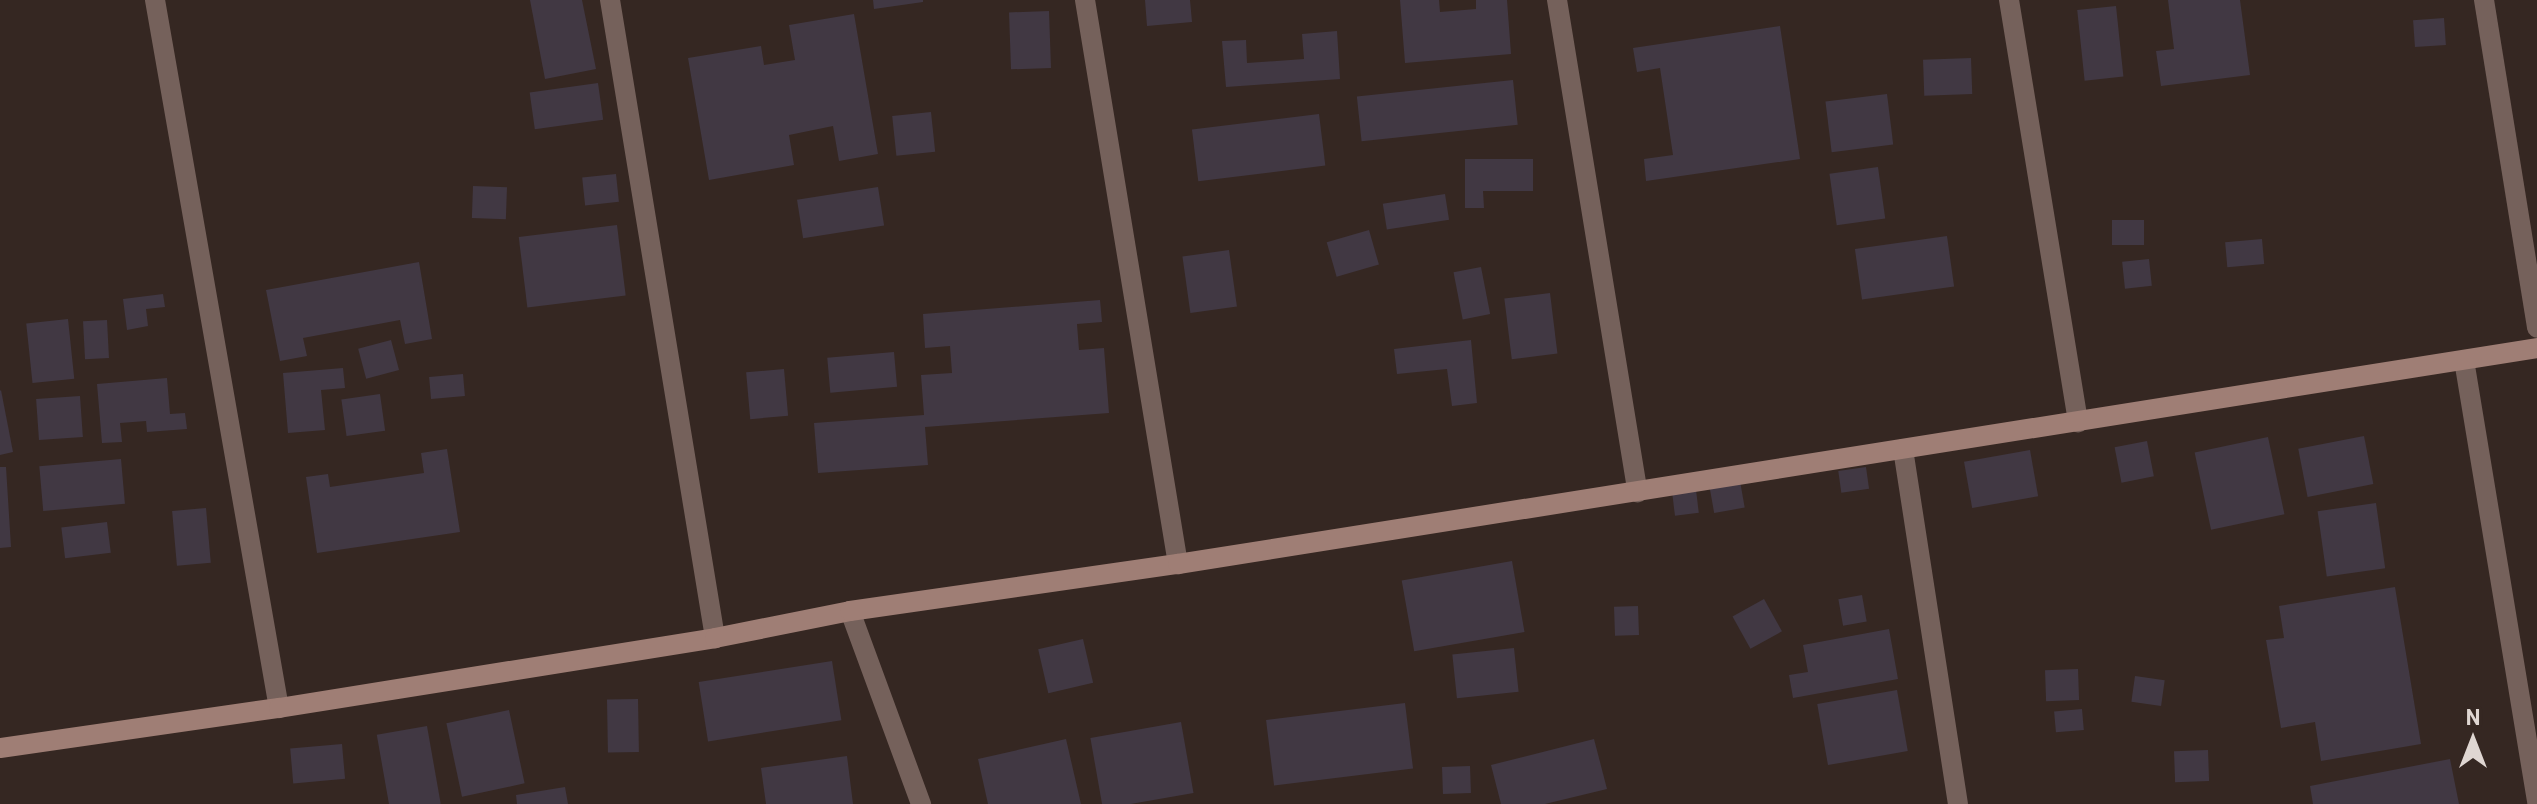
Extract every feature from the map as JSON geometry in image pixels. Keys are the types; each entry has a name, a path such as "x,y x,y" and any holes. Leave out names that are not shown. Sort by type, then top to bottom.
{"main road":[{"path":"0,748 279,708 715,638 850,611 1178,564 2537,348"}],"street":[{"path":"155,0 279,708"},
{"path":"610,0 715,638"},
{"path":"1085,0 1178,564"},
{"path":"1557,0 1638,492"},
{"path":"2009,0 2078,422"},
{"path":"2484,0 2537,328"},
{"path":"2464,360 2537,803"},
{"path":"1903,449 1958,804"},
{"path":"850,611 921,804"}],"building":[{"path":"530,0 582,0 596,69 545,79"},
{"path":"873,0 923,0 923,2 874,9"},
{"path":"1145,0 1190,0 1192,22 1147,26"},
{"path":"1400,0 1439,0 1440,12 1476,9 1476,0 1507,0 1511,54 1405,63"},
{"path":"2168,0 2240,0 2250,75 2161,86 2156,51 2174,49"},
{"path":"2116,6 2123,77 2085,81 2077,10"},
{"path":"1049,11 1051,68 1011,69 1009,12"},
{"path":"854,14 878,154 839,161 833,126 789,135 794,165 709,180 688,58 761,46 764,65 795,60 789,25"},
{"path":"2444,18 2446,45 2415,47 2413,20"},
{"path":"1780,26 1800,159 1646,181 1644,159 1673,155 1660,68 1637,72 1633,48"},
{"path":"1337,31 1340,79 1226,87 1222,41 1246,40 1247,63 1304,59 1302,34"},
{"path":"1971,58 1972,94 1924,96 1923,60"},
{"path":"1513,80 1518,125 1362,141 1357,96"},
{"path":"598,83 603,120 535,129 530,93"},
{"path":"1887,94 1893,145 1832,152 1825,102"},
{"path":"931,112 935,152 896,156 892,116"},
{"path":"1319,114 1325,166 1198,181 1192,130"},
{"path":"1465,159 1533,159 1533,191 1483,191 1484,208 1465,208"},
{"path":"1878,167 1885,218 1837,225 1829,174"},
{"path":"616,174 619,202 585,205 582,178"},
{"path":"473,186 507,187 506,219 472,218"},
{"path":"878,187 884,226 803,238 797,200"},
{"path":"1445,194 1449,220 1387,230 1383,204"},
{"path":"2112,220 2144,220 2144,245 2112,245"},
{"path":"617,225 626,295 527,308 519,237"},
{"path":"1369,230 1379,265 1337,277 1327,242"},
{"path":"1947,236 1954,287 1862,299 1855,249"},
{"path":"2262,239 2264,264 2227,267 2225,242"},
{"path":"1229,250 1237,306 1190,313 1182,257"},
{"path":"2149,259 2152,286 2125,289 2122,262"},
{"path":"419,262 432,339 405,344 400,320 303,338 307,356 280,361 266,290"},
{"path":"1481,267 1490,314 1463,319 1454,272"},
{"path":"1550,293 1557,354 1512,359 1504,299"},
{"path":"163,294 165,307 146,309 148,326 127,330 123,299"},
{"path":"1100,300 1102,322 1077,324 1079,350 1104,348 1109,413 925,427 928,465 818,473 814,423 924,415 921,375 952,373 950,346 925,348 923,314"},
{"path":"68,319 74,379 33,383 26,323"},
{"path":"107,320 109,358 85,359 83,321"},
{"path":"391,340 399,370 366,379 358,349"},
{"path":"1471,340 1477,403 1452,406 1447,369 1397,374 1394,349"},
{"path":"894,352 897,387 830,393 827,358"},
{"path":"343,368 345,388 321,390 325,430 288,433 283,373"},
{"path":"784,369 788,416 750,419 746,372"},
{"path":"463,374 465,396 431,399 429,377"},
{"path":"167,378 170,414 185,413 187,429 147,432 146,421 120,423 122,442 102,443 97,384"},
{"path":"0,391 13,452 0,455"},
{"path":"380,394 385,431 347,436 341,399"},
{"path":"80,396 83,437 39,440 36,399"},
{"path":"2364,436 2373,484 2308,497 2298,449"},
{"path":"2268,437 2284,514 2211,530 2195,453"},
{"path":"2147,441 2154,476 2121,483 2115,447"},
{"path":"447,449 460,532 317,553 306,477 328,474 330,487 424,473 421,453"},
{"path":"2030,450 2038,496 1972,508 1964,462"},
{"path":"121,459 125,504 43,511 39,466"},
{"path":"0,467 6,467 11,547 0,548"},
{"path":"1866,467 1869,489 1841,493 1838,471"},
{"path":"1740,481 1745,508 1714,513 1709,486"},
{"path":"1696,490 1699,513 1675,516 1672,493"},
{"path":"2376,503 2385,568 2327,577 2318,511"},
{"path":"206,508 211,563 177,566 172,511"},
{"path":"107,522 111,553 65,558 61,528"},
{"path":"1512,561 1525,632 1414,651 1402,580"},
{"path":"2395,587 2421,744 2321,761 2315,722 2281,728 2266,640 2284,638 2279,606"},
{"path":"1862,595 1867,622 1843,626 1838,599"},
{"path":"1764,599 1782,631 1750,649 1733,616"},
{"path":"1638,606 1639,635 1615,636 1614,607"},
{"path":"1889,629 1898,679 1793,698 1789,675 1808,672 1803,645"},
{"path":"1083,639 1093,683 1048,693 1038,649"},
{"path":"1514,648 1519,692 1457,698 1452,654"},
{"path":"832,661 841,720 708,741 699,682"},
{"path":"2078,669 2079,700 2046,701 2045,670"},
{"path":"2135,676 2165,680 2161,706 2131,702"},
{"path":"1897,690 1908,751 1828,765 1817,704"},
{"path":"638,699 639,752 608,753 607,700"},
{"path":"1405,703 1413,769 1274,786 1266,720"},
{"path":"2082,709 2084,730 2056,732 2054,711"},
{"path":"509,710 525,783 462,797 446,723"},
{"path":"1181,722 1194,793 1131,804 1102,804 1090,738"},
{"path":"427,726 441,804 389,804 377,735"},
{"path":"1066,739 1081,804 988,804 978,759"},
{"path":"1594,739 1607,789 1545,804 1501,804 1491,765"},
{"path":"342,744 345,779 293,783 290,749"},
{"path":"2208,750 2209,781 2175,782 2174,751"},
{"path":"847,756 853,804 766,804 761,768"},
{"path":"2450,759 2459,804 2313,804 2310,786"},
{"path":"1470,766 1471,793 1443,794 1442,767"},
{"path":"565,787 568,804 517,804 516,795"}]}
